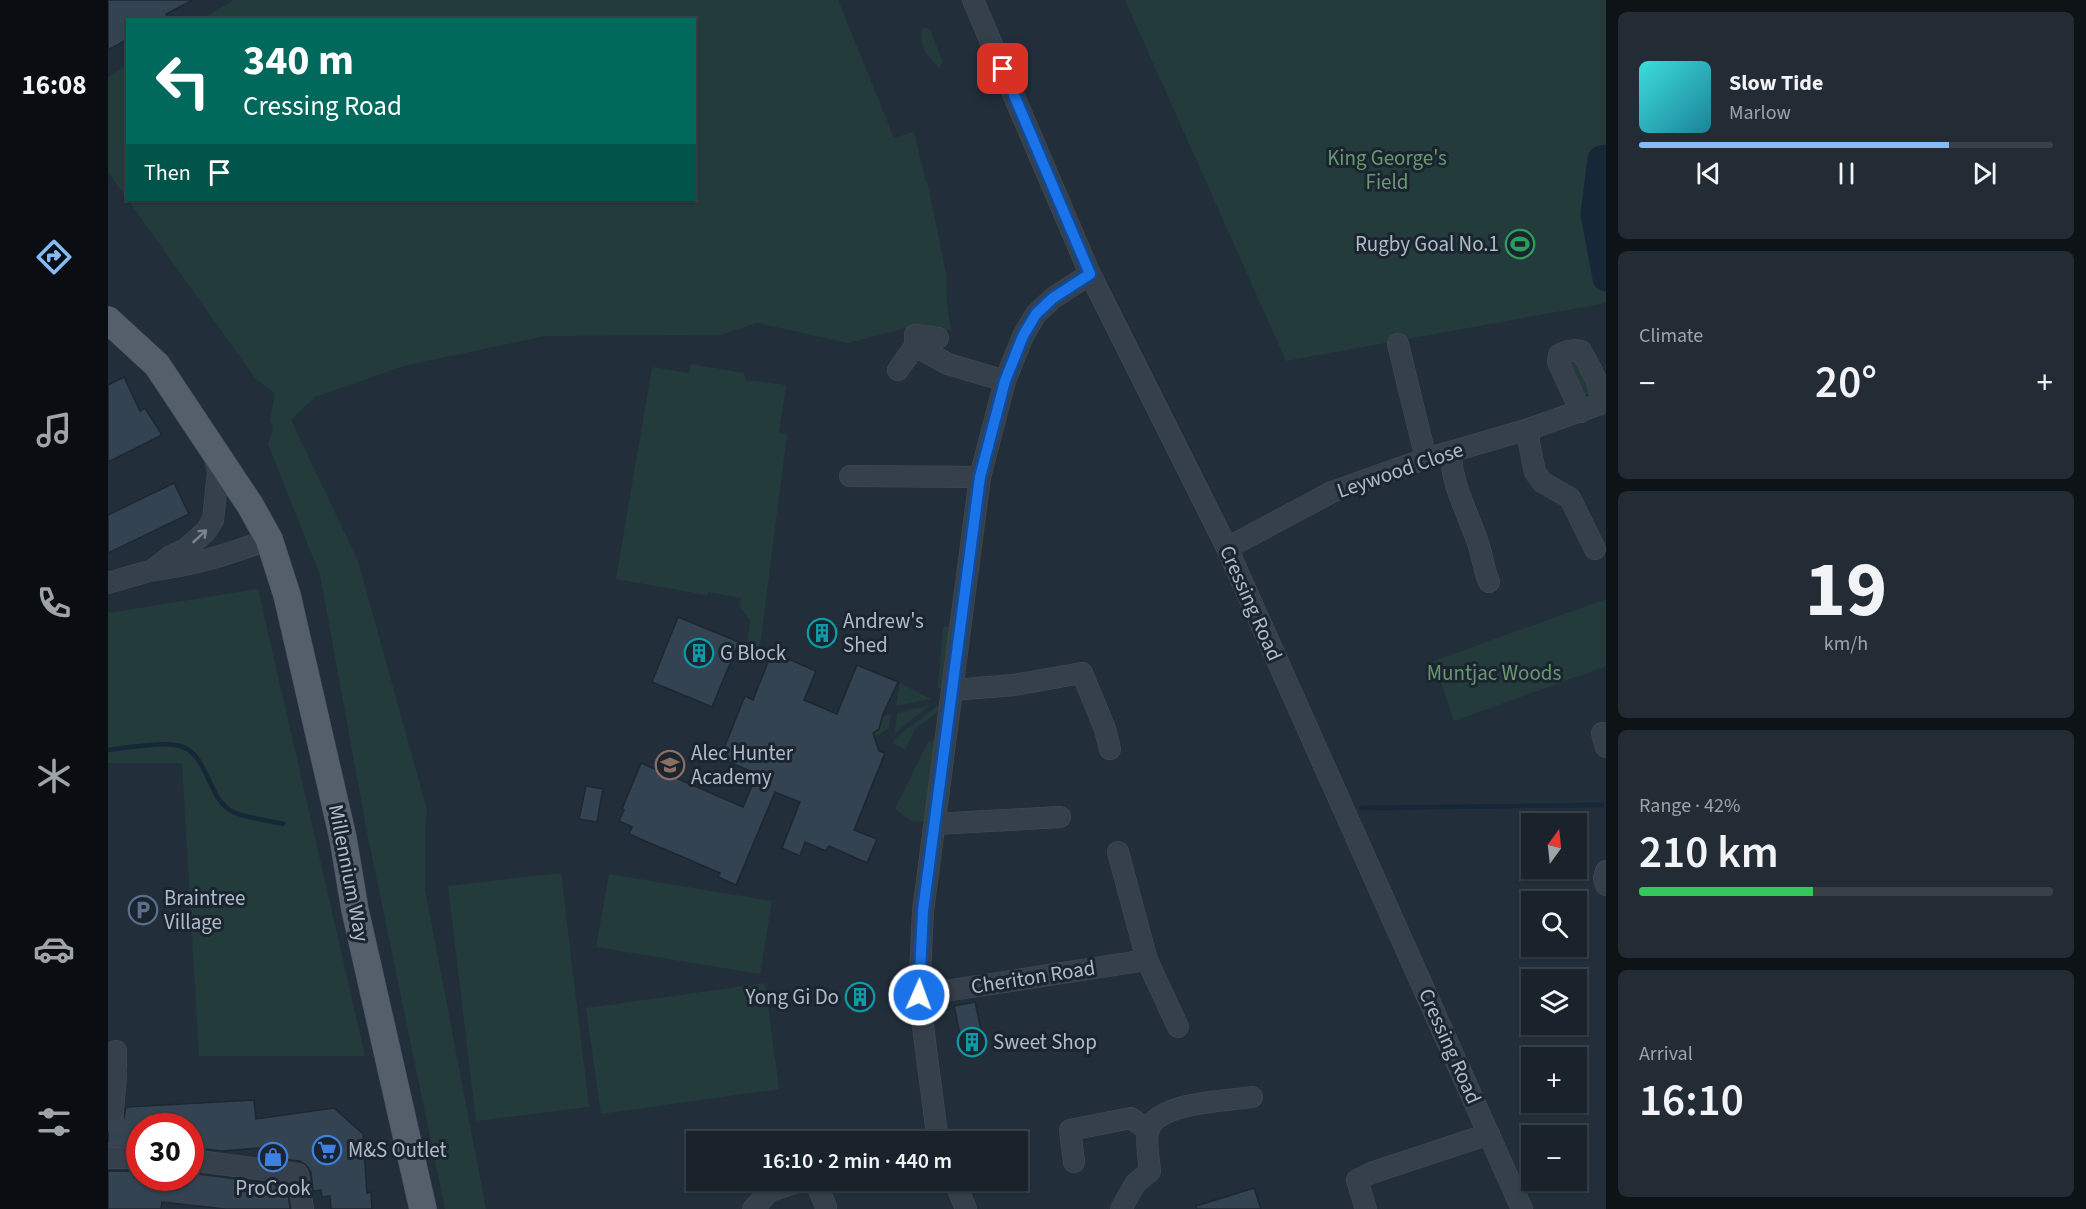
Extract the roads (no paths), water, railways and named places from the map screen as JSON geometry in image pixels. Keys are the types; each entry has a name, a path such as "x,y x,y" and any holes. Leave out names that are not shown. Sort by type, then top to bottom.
{"main road":[{"name":"Millennium Way","path":"108,320 157,365 250,505 269,539 287,595 343,838 355,910 423,1209"}],"street":[{"name":"Cressing Road","path":"973,0 1090,274 1227,548 1522,1209"},
{"path":"937,1131 919,995 923,911 980,477 1005,381 1023,336 1036,314 1053,298 1090,274"},
{"path":"898,370 907,347 915,335 938,338"},
{"path":"1398,344 1426,459"},
{"path":"907,347 948,364 1005,381"},
{"name":"Leywood Close","path":"1227,548 1332,492 1426,459 1581,412"},
{"path":"1529,429 1529,444 1535,472 1542,482 1570,498 1594,549"},
{"path":"153,570 171,555 186,549 206,531 213,520 218,472 213,450"},
{"path":"1451,452 1451,468 1480,548 1483,569 1489,582"},
{"path":"850,476 980,477"},
{"path":"108,583 153,570 183,567 230,555 269,539"},
{"path":"953,690 1014,685 1082,673 1105,729 1110,749"},
{"path":"936,824 1060,816"},
{"path":"1118,852 1147,960 1178,1027"},
{"path":"1606,871 1604,878 1606,885"},
{"name":"Cheriton Road","path":"919,995 1147,960"},
{"path":"113,1111 116,1063"},
{"path":"1121,1209 1135,1184 1150,1171 1148,1130 1158,1116 1185,1106 1252,1097"},
{"path":"1074,1162 1070,1130 1131,1118 1148,1130"},
{"path":"1366,1209 1357,1180 1371,1173 1489,1134"},
{"path":"204,1162 298,1174 303,1209"},
{"path":"753,1209 770,1191"},
{"path":"819,1191 826,1208"},
{"path":"959,1191 966,1209"}],"waterway":[{"path":"1606,158 1601,159 1594,214 1606,278"},
{"path":"108,750 160,744 180,746 194,755 225,806 238,814 283,824"},
{"path":"1361,808 1602,805"}],"tunnel":[{"path":"113,1111 115,1147"}],"place":[{"name":"Rugby Goal No.1","path":"1520,244"},
{"name":"Andrew's Shed","path":"822,633"},
{"name":"G Block","path":"699,653"},
{"name":"Alec Hunter Academy","path":"670,765"},
{"name":"Braintree Village","path":"143,910"},
{"name":"Yong Gi Do","path":"860,997"},
{"name":"Sweet Shop","path":"972,1042"},
{"name":"M&S Outlet","path":"327,1150"},
{"name":"ProCook","path":"273,1157"}],"park label":[{"name":"King George's Field","path":"1387,170"},
{"name":"Muntjac Woods","path":"1494,673"}]}
